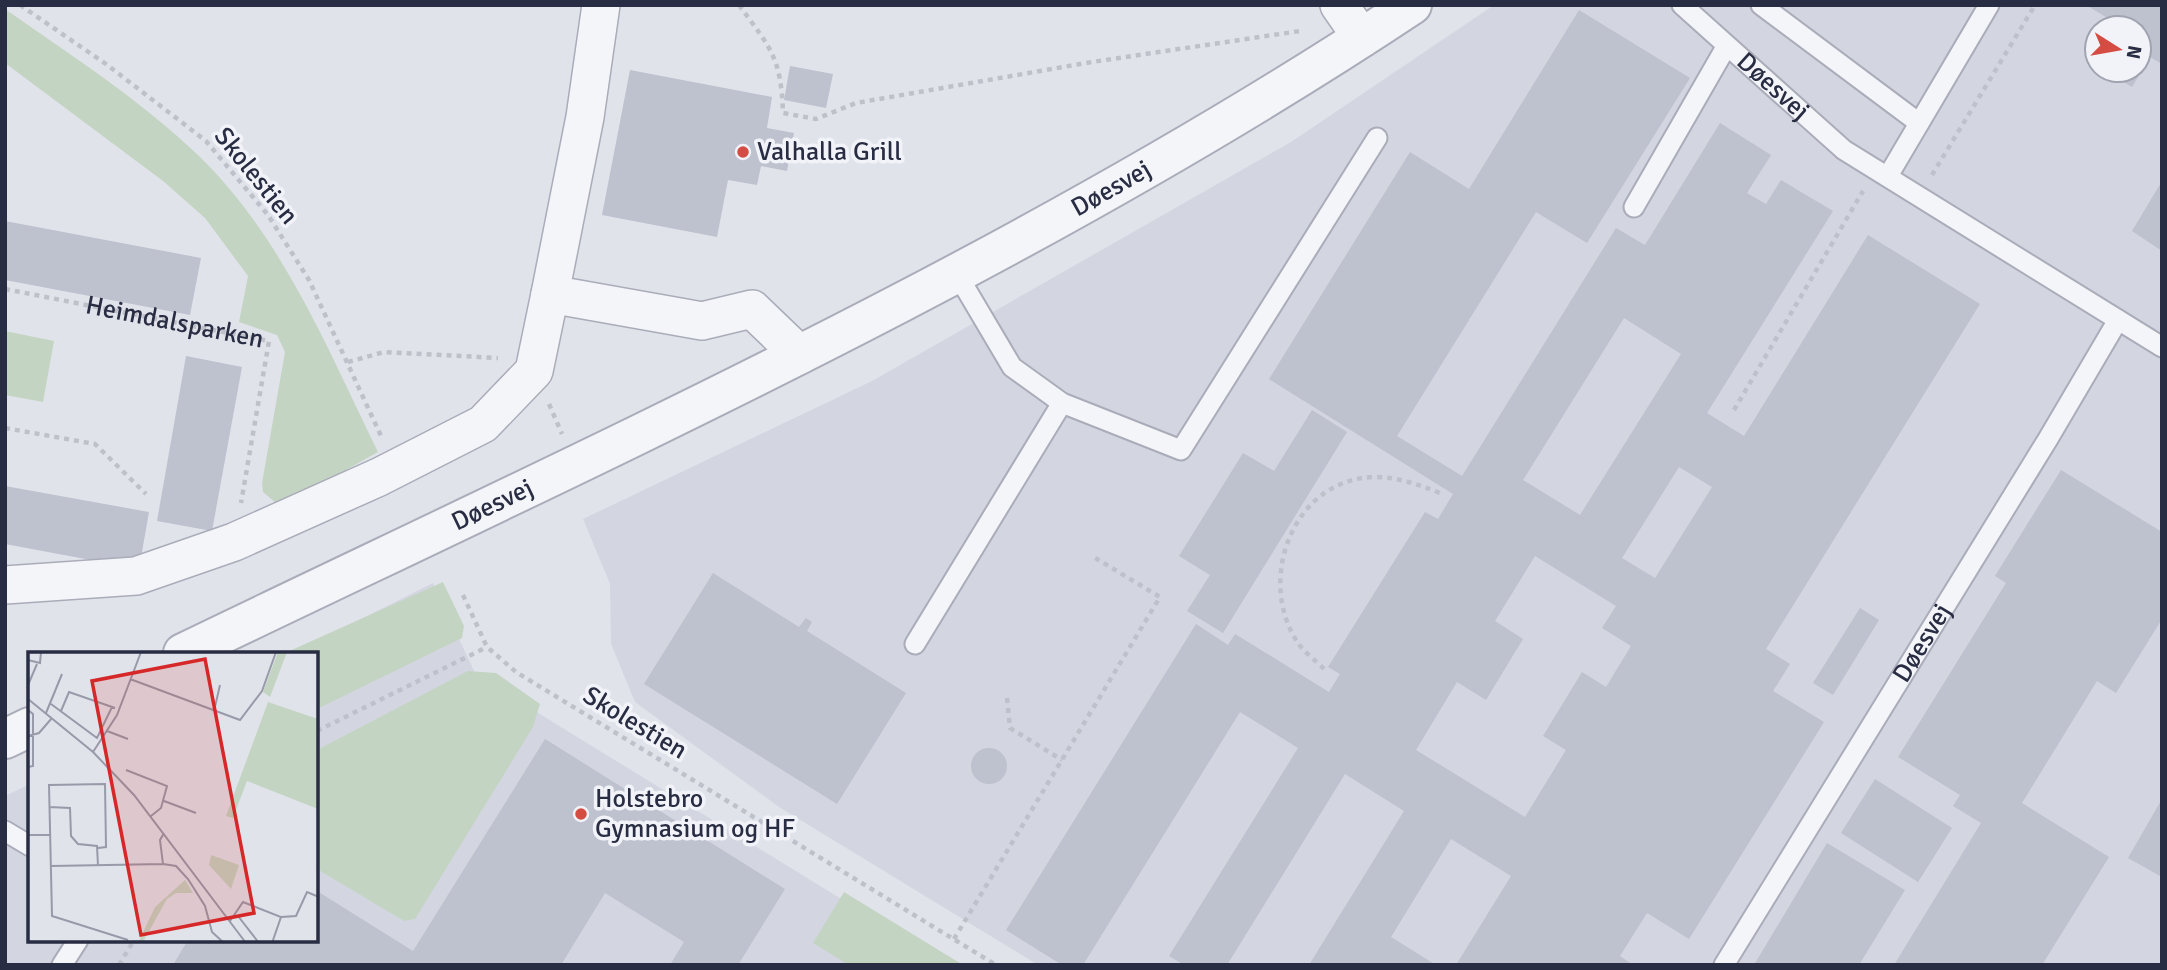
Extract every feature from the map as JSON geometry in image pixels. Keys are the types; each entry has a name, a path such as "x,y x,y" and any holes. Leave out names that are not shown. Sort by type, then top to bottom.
{"street":[{"path":"5,585 136,576 234,542 379,477 483,424 534,371 585,117 601,5"},
{"path":"1339,5 1362,38"},
{"name":"Døesvej","path":"185,652 800,355 957,274 1159,163 1412,5"},
{"path":"550,294 702,321 752,309 800,355"},
{"path":"5,739 28,728"}],"lane":[{"name":"Døesvej","path":"1682,5 1844,150 2162,347"},
{"path":"1761,5 1919,123"},
{"path":"1882,172 1919,123 1989,5"},
{"path":"1634,207 1726,47"},
{"path":"957,274 1012,366 1062,403 1181,450 1377,138"},
{"name":"Døesvej","path":"1725,964 2118,320"},
{"path":"915,644 1062,403"},
{"path":"5,831 28,845"},
{"path":"62,965 77,942"}],"path":[{"name":"Skolestien","path":"20,5 106,64 206,141 268,215 309,280 382,437"},
{"path":"739,5 773,51 782,82 783,113 816,119 856,103 1092,62 1298,33 1308,26"},
{"path":"1919,195 2035,5"},
{"path":"1734,410 1882,172"},
{"name":"Heimdalsparken","path":"5,289 269,341 234,542"},
{"path":"348,362 384,352 512,358 534,371 575,464"},
{"path":"5,428 95,444 146,494"},
{"path":"1324,669 1298,644 1282,611 1278,575 1286,540 1307,510 1335,488 1370,477 1406,480 1440,493"},
{"path":"954,939 1160,597 1093,556"},
{"name":"Skolestien","path":"463,595 487,647 516,673 996,965"},
{"path":"318,731 487,647"},
{"path":"1007,698 1010,728 1062,760"},
{"path":"119,965 133,942"}],"shaded area":[{"path":"1494,5 2162,5 2162,965 1038,965 779,807 635,702 611,644 610,584 583,519 872,381 1291,142"},
{"path":"433,583 476,675 949,965 5,965 5,796 28,785 28,942 318,942 318,652 295,652"}],"green space":[{"path":"5,9 154,116 200,157 229,189 280,259 322,335 378,452 285,504 276,503 263,492 262,483 285,352 277,335 239,322 248,276 205,218 163,181 5,63"},
{"path":"5,331 54,341 43,402 5,395"},
{"path":"443,582 464,626 462,638 318,709 318,652 287,652"},
{"path":"468,671 496,673 540,704 533,727 415,919 404,921 318,870 318,749"},
{"path":"844,892 963,965 849,965 813,943"}],"building":[{"path":"2086,5 2162,5 2162,64 2153,59 2153,14 2101,14"},
{"path":"1579,10 1690,78 1587,243 1536,212 1397,436 1462,476 1616,228 1645,245 1720,123 1771,155 1747,193 1766,204 1781,180 1833,211 1707,413 1744,436 1868,235 1980,304 1766,649 1790,664 1773,691 1824,722 1689,939 1647,913 1620,956 1633,965 1456,965 1511,876 1451,839 1391,937 1436,965 1309,965 1404,811 1345,774 1227,965 1184,965 1169,956 1298,748 1240,712 1083,965 1062,965 1006,930 1196,624 1228,645 1235,634 1329,692 1340,674 1328,667 1425,512 1438,519 1453,494 1269,379 1410,152 1469,189","holes":["1624,318 1681,354 1580,515 1523,480","1679,467 1712,487 1655,578 1622,558","1535,556 1616,606 1602,628 1631,646 1606,687 1582,672 1543,736 1566,750 1525,817 1416,750 1457,682 1486,700 1523,639 1495,621"]},
{"path":"790,66 833,74 826,108 784,100"},
{"path":"630,70 772,97 767,128 794,133 787,171 761,166 757,185 728,180 717,237 602,215"},
{"path":"2162,181 2162,251 2132,231"},
{"path":"5,221 201,258 190,315 5,280"},
{"path":"186,356 242,367 212,531 157,521"},
{"path":"1312,410 1347,432 1223,633 1187,611 1210,575 1179,556 1243,453 1274,471"},
{"path":"2061,470 2162,532 2162,619 2116,693 2097,681 2022,803 2109,857 2042,965 1894,965 1981,823 1953,806 1960,795 1898,757 2006,583 1995,576"},
{"path":"5,486 149,512 139,569 5,544"},
{"path":"713,573 799,627 806,618 812,622 807,631 906,693 837,804 644,684"},
{"path":"1860,608 1879,620 1833,695 1813,683"},
{"name":"Holstebro Gymnasium og HF","path":"545,739 785,889 738,965 670,965 684,942 605,893 561,965 173,965 187,942 318,942 318,892 413,951"},
{"path":"989,748 1001,754 1007,766 1001,778 989,784 977,778 971,766 977,754"},
{"path":"1875,779 1952,828 1918,882 1841,833"},
{"path":"2162,799 2162,877 2128,858"},
{"path":"1827,843 1905,890 1859,965 1754,965"}],"place":[{"name":"Valhalla Grill","path":"743,152"},
{"name":"Holstebro Gymnasium og HF","path":"581,814"}]}
